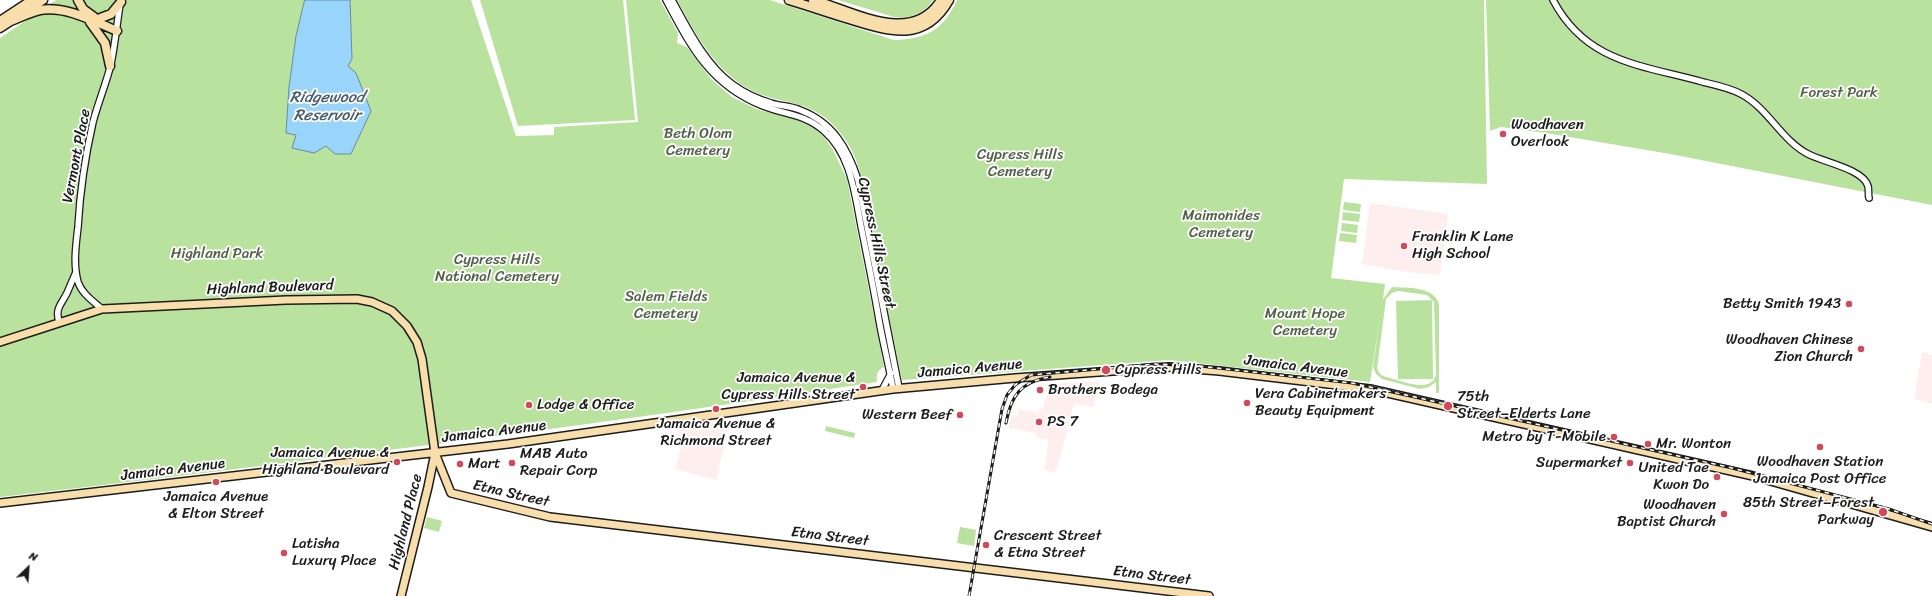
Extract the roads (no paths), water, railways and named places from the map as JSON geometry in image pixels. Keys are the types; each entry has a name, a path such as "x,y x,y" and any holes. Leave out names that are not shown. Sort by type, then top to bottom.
{"highway":[{"path":"0,21 32,0"},
{"path":"0,28 43,0"},
{"path":"78,0 85,12 117,29"},
{"path":"790,0 878,28 898,32 913,30 927,24 939,15 949,0"},
{"path":"813,0 825,3"},
{"path":"817,0 886,23 901,24 911,23 925,17 941,0"},
{"path":"98,19 112,14 121,1"},
{"path":"11,21 35,12 50,10 69,12 117,29"},
{"path":"88,20 103,39 110,66"}],"main road":[{"name":"Highland Boulevard","path":"0,342 102,309 286,300 357,299 372,302 392,311 407,326 417,342 422,359 435,453"},
{"name":"Jamaica Avenue","path":"0,503 570,436 896,388 1023,377 1169,367 1219,371 1370,389 1753,476 1932,528"},
{"name":"Etna Street","path":"435,453 451,493 550,517 1208,596"},
{"name":"Highland Place","path":"401,596 428,488 435,453"}],"street":[{"name":"Cypress Hills Street","path":"666,0 685,35 705,64 727,88 752,102 773,110 799,115 825,131 836,145 853,182 890,373 896,388"},
{"name":"Cypress Hills Street","path":"672,0 697,44 719,73 733,85 750,95 770,103 801,110 812,115 829,126 839,138 851,158 858,180 896,388"},
{"path":"1554,0 1573,29 1592,46 1621,60 1720,87 1746,97 1803,150 1854,172 1862,178 1868,186 1869,198"},
{"name":"Vermont Place","path":"102,309 81,288 76,272 80,195 94,121 110,66 121,1"},
{"path":"59,322 57,315 58,305 67,294 76,272"},
{"path":"882,390 890,373"}],"water":[{"name":"Ridgewood Reservoir","path":"305,0 350,0 352,59 348,66 356,73 371,111 351,154 335,154 326,146 314,153 292,148 296,135 286,133 289,87 296,36"}],"railway":[{"path":"969,596 1002,409 1007,395 1015,385 1031,375 1155,364 1200,366 1352,383 1732,468 1889,509 1932,524"},
{"path":"1006,423 1014,397 1019,391 1032,382 1050,377"}],"place":[{"name":"Woodhaven Overlook","path":"1503,134"},
{"name":"Franklin K Lane High School","path":"1404,246"},
{"name":"Betty Smith 1943","path":"1849,304"},
{"name":"Woodhaven Chinese Zion Church","path":"1861,349"},
{"name":"Cypress Hills","path":"1106,370"},
{"name":"Jamaica Avenue & Cypress Hills Street","path":"863,387"},
{"name":"Brothers Bodega","path":"1040,390"},
{"name":"Vera Cabinetmakers Beauty Equipment","path":"1247,403"},
{"name":"Lodge & Office","path":"529,405"},
{"name":"75th Street–Elderts Lane","path":"1448,406"},
{"name":"Jamaica Avenue & Richmond Street","path":"716,409"},
{"name":"Western Beef","path":"960,415"},
{"name":"PS 7","path":"1039,422"},
{"name":"Metro by T-Mobile","path":"1614,437"},
{"name":"Mr. Wonton","path":"1648,444"},
{"name":"Woodhaven Station Jamaica Post Office","path":"1820,447"},
{"name":"Jamaica Avenue & Highland Boulevard","path":"397,462"},
{"name":"MAB Auto Repair Corp","path":"512,463"},
{"name":"Supermarket","path":"1630,463"},
{"name":"Mart","path":"460,464"},
{"name":"United Tae Kwon Do","path":"1717,477"},
{"name":"Jamaica Avenue & Elton Street","path":"216,482"},
{"name":"85th Street–Forest Parkway","path":"1883,512"},
{"name":"Woodhaven Baptist Church","path":"1724,514"},
{"name":"Crescent Street & Etna Street","path":"986,545"},
{"name":"Latisha Luxury Place","path":"284,553"}],"park label":[{"name":"Forest Park","path":"1839,93"},
{"name":"Beth Olom Cemetery","path":"698,142"},
{"name":"Cypress Hills Cemetery","path":"1020,164"},
{"name":"Maimonides Cemetery","path":"1221,224"},
{"name":"Highland Park","path":"217,254"},
{"name":"Cypress Hills National Cemetery","path":"497,268"},
{"name":"Salem Fields Cemetery","path":"666,306"},
{"name":"Mount Hope Cemetery","path":"1305,322"}]}
